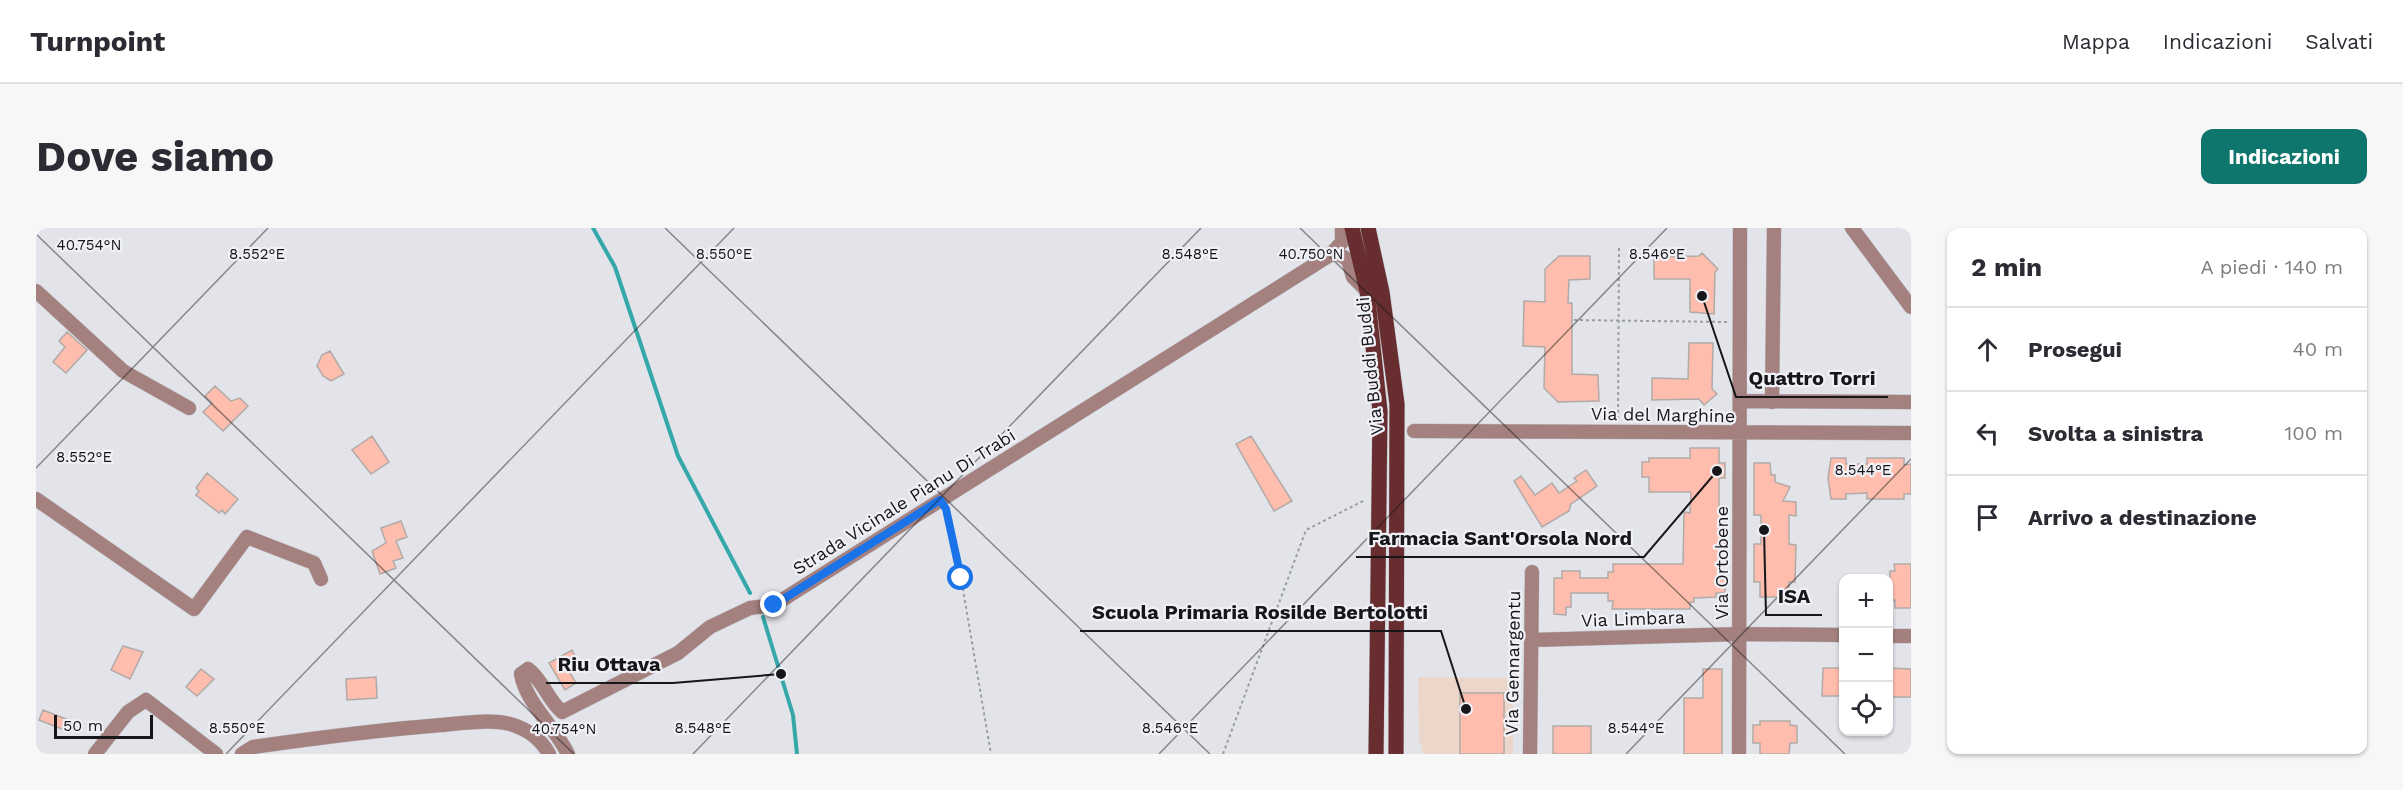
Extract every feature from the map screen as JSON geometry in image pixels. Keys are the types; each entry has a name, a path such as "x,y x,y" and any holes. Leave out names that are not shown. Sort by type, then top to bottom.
{"main road":[{"name":"Via Buddi Buddi","path":"1352,228 1366,291 1380,411 1376,754"},
{"name":"Via Buddi Buddi","path":"1368,228 1382,292 1397,404 1396,754"}],"street":[{"path":"1330,255 1342,242 1342,228"},
{"name":"Via Ortobene","path":"1739,754 1740,228"},
{"path":"1772,402 1774,228"},
{"path":"1852,228 1911,307"},
{"path":"1330,255 1340,254 1348,260 1353,277 1366,291"},
{"name":"Strada Vicinale Pianu Di Trabi","path":"568,754 550,723 523,688 521,674 528,669 538,676 551,703 562,712 678,653 710,627 750,608 774,605 1330,255"},
{"path":"36,291 123,371 189,408"},
{"path":"1740,401 1911,402"},
{"name":"Via del Marghine","path":"1413,431 1911,433"},
{"path":"36,500 194,609 247,537 314,563 321,579"},
{"name":"Via Gennargentu","path":"1530,754 1532,572"},
{"name":"Via Limbara","path":"1532,640 1740,634 1839,635"},
{"path":"1893,636 1911,636"},
{"path":"95,754 128,712 146,700 216,754"},
{"path":"242,754 254,747 353,733 475,723 509,724 529,732 544,745 549,754"}],"path":[{"path":"1618,431 1619,246"},
{"path":"1574,320 1740,322"},
{"path":"1223,754 1306,530 1378,493"},
{"path":"940,500 946,509 961,578 991,754"}],"shaded area":[{"path":"1418,677 1513,678 1513,754 1423,754 1419,739"}],"building":[{"path":"1702,253 1718,269 1715,272 1714,314 1690,312 1690,279 1654,279 1654,257 1699,256"},
{"path":"1559,256 1590,256 1590,279 1569,280 1568,303 1572,303 1572,374 1598,375 1599,401 1558,402 1544,388 1545,347 1523,346 1524,301 1545,302 1545,269"},
{"path":"67,332 87,350 66,373 53,362 65,347 59,341"},
{"path":"1689,343 1713,343 1712,389 1717,394 1704,405 1699,399 1652,400 1652,378 1688,379"},
{"path":"330,351 344,374 331,381 323,376 317,366 322,355"},
{"path":"215,386 231,401 240,398 248,406 223,431 203,412 212,403 205,396"},
{"path":"372,436 389,462 371,474 352,450"},
{"path":"1251,436 1292,501 1274,511 1236,444"},
{"path":"1690,448 1719,448 1719,463 1725,463 1725,478 1719,478 1719,512 1725,512 1725,551 1719,550 1719,579 1725,579 1725,593 1716,593 1716,597 1694,598 1694,602 1690,602 1690,609 1612,609 1613,601 1608,601 1608,593 1571,593 1571,607 1566,607 1566,615 1554,614 1554,578 1562,578 1562,571 1580,571 1580,578 1608,578 1608,572 1613,572 1613,564 1683,564 1684,512 1690,513 1691,492 1649,492 1649,477 1642,477 1642,462 1649,462 1649,458 1690,458"},
{"path":"1831,458 1846,458 1846,464 1867,464 1867,458 1904,458 1904,465 1911,464 1911,494 1904,494 1904,499 1867,499 1867,493 1846,494 1846,499 1831,499 1828,478"},
{"path":"1754,463 1770,463 1771,475 1775,475 1775,482 1790,487 1783,501 1796,502 1796,516 1789,515 1789,544 1796,545 1795,582 1789,582 1789,597 1760,597 1760,582 1754,582 1754,544 1761,544 1761,515 1754,515"},
{"path":"1586,470 1597,486 1571,504 1569,511 1542,527 1514,481 1521,476 1535,495 1552,483 1559,493 1577,481 1574,478"},
{"path":"207,473 238,499 225,514 222,510 219,513 196,495 199,491 196,488"},
{"path":"401,521 407,537 396,541 403,558 393,561 396,568 380,574 372,551 386,543 381,528"},
{"path":"1894,564 1911,564 1911,608 1895,608 1893,574 1890,574 1890,571 1895,571"},
{"path":"123,646 143,652 130,679 111,670"},
{"path":"572,650 578,661 567,668 576,683 565,690 549,663"},
{"path":"1823,668 1839,668 1839,696 1822,696"},
{"path":"1893,668 1911,669 1911,697 1893,697"},
{"path":"201,669 214,679 197,696 186,687"},
{"path":"1703,669 1722,669 1722,754 1684,754 1684,698 1703,698"},
{"path":"376,677 377,698 347,700 346,679"},
{"path":"1460,693 1504,693 1504,754 1460,754"},
{"path":"43,710 66,719 62,729 39,720"},
{"path":"1760,721 1790,721 1790,725 1797,726 1797,743 1790,743 1789,754 1760,754 1760,743 1753,743 1753,725 1760,725"},
{"path":"1553,726 1591,726 1591,754 1553,754"}],"waterway":[{"path":"593,228 615,267 678,456 750,593"},
{"path":"763,617 793,715 797,754"}],"place":[{"name":"Quattro Torri","path":"1702,296"},
{"name":"Farmacia Sant'Orsola Nord","path":"1717,471"},
{"name":"ISA","path":"1764,530"},
{"name":"Riu Ottava","path":"781,674"},
{"name":"Scuola Primaria Rosilde Bertolotti","path":"1466,709"}],"route":[{"path":"774,605 940,500 946,509 961,578"}]}
